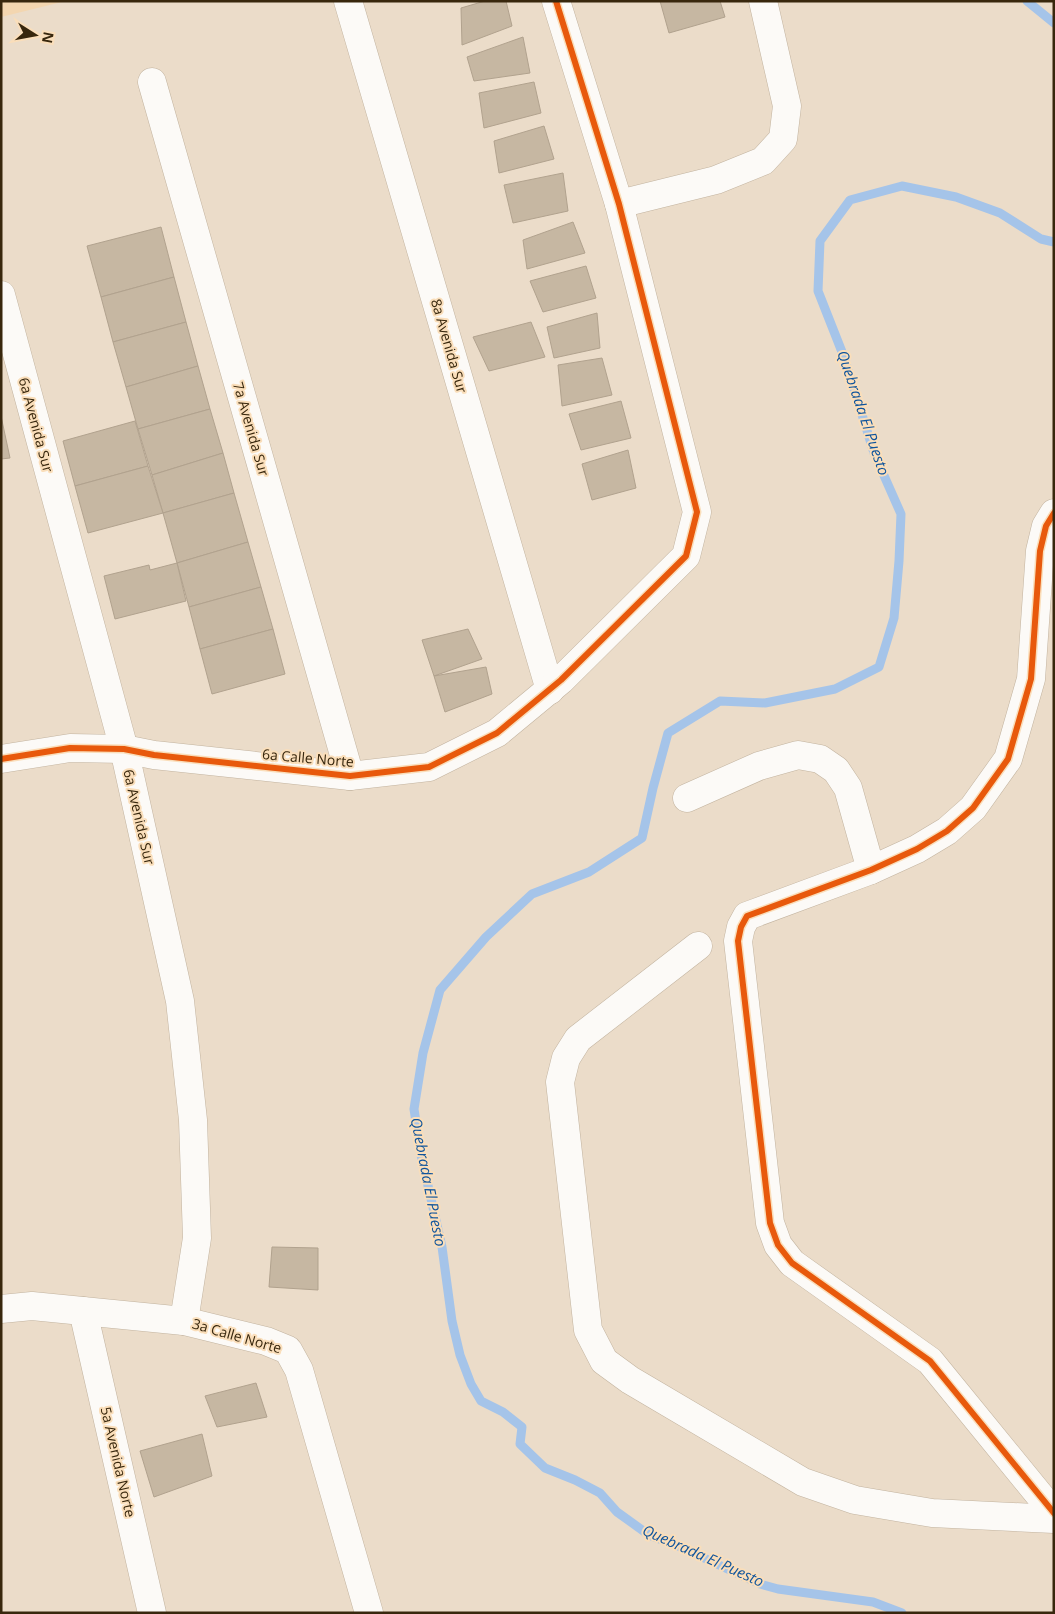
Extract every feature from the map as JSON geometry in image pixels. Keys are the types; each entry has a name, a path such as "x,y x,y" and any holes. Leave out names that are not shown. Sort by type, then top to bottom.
{"street":[{"name":"8a Avenida Sur","path":"348,1 550,690"},
{"path":"556,1 619,204 716,180 762,161 783,139 787,106 763,1"},
{"name":"7a Avenida Sur","path":"152,82 350,776"},
{"name":"6a Calle Norte","path":"1,759 70,748 124,749 154,755 350,776 429,767 498,733 550,690 686,556 698,512 619,204"},
{"name":"6a Avenida Sur","path":"1,294 124,749 180,1001 193,1120 197,1238 184,1321"},
{"path":"1054,513 1046,526 1040,551 1031,679 1008,758 973,808 948,832 917,849 871,870 747,916 741,927 738,941 770,1223 778,1245 792,1263 930,1361 1054,1513"},
{"path":"687,798 759,766 798,755 820,758 836,770 848,788 871,870"},
{"path":"698,946 578,1039 566,1058 560,1082 588,1330 604,1361 630,1380 803,1482 855,1500 932,1513 1054,1519"},
{"name":"3a Calle Norte","path":"1,1309 32,1306 184,1321 266,1341 288,1350 300,1370 370,1613"},
{"name":"5a Avenida Norte","path":"83,1311 152,1613"}],"shaded area":[{"path":"1,1 66,1 1,17"}],"building":[{"path":"485,1 506,1 512,26 462,45 461,8"},
{"path":"660,1 720,1 725,17 669,33"},
{"path":"523,37 530,73 474,81 467,57"},
{"path":"534,82 541,113 484,128 479,93"},
{"path":"544,126 554,159 499,173 494,141"},
{"path":"563,173 568,211 513,223 504,185"},
{"path":"573,222 585,253 527,269 523,240"},
{"path":"161,227 174,277 101,297 87,246"},
{"path":"586,266 596,298 543,312 530,281"},
{"path":"174,277 186,322 113,342 101,297"},
{"path":"597,313 600,348 554,358 547,327"},
{"path":"186,322 198,366 126,387 113,342"},
{"path":"531,322 545,357 489,371 473,337"},
{"path":"602,358 612,395 562,406 558,365"},
{"path":"198,366 210,409 138,429 126,387"},
{"path":"621,401 631,438 581,450 569,414"},
{"path":"210,409 223,453 152,475 138,429"},
{"path":"1,416 10,458 1,459"},
{"path":"135,421 148,466 75,486 63,441"},
{"path":"628,450 636,488 592,500 582,464"},
{"path":"223,453 234,493 163,513 152,475"},
{"path":"148,466 163,513 88,533 75,486"},
{"path":"234,493 248,542 177,563 163,513"},
{"path":"248,542 261,587 189,607 177,563"},
{"path":"177,563 186,601 115,619 104,576 149,565 150,570"},
{"path":"261,587 273,629 200,649 189,607"},
{"path":"273,629 285,674 212,694 200,649"},
{"path":"468,629 482,659 434,676 422,640"},
{"path":"486,667 492,694 445,712 434,676"},
{"path":"272,1247 318,1248 318,1290 269,1287"},
{"path":"256,1383 267,1417 217,1427 205,1396"},
{"path":"202,1434 212,1476 154,1497 140,1451"}],"waterway":[{"name":"Quebrada El Puesto","path":"1027,1 1054,23"},
{"name":"Quebrada El Puesto","path":"902,1613 873,1602 778,1589 760,1584 678,1546 649,1535 617,1512 600,1493 545,1468 520,1444 522,1427 503,1412 481,1401 471,1384 460,1355 452,1321 442,1247 421,1155 414,1109 423,1053 440,990 486,937 532,894 589,872 642,838 668,733 720,701 765,703 835,689 879,667 894,618 901,514 874,453 844,357 818,291 820,241 850,200 902,186 956,197 1000,213 1041,239 1054,242"}],"cycle path":[{"path":"1,759 70,748 124,749 154,755 350,776 429,767 497,733 561,680 686,556 697,512 619,204 556,1"},
{"path":"1054,513 1046,526 1040,551 1031,679 1008,759 973,808 947,831 917,849 871,870 747,916 741,927 738,941 770,1223 778,1245 792,1263 930,1361 1054,1513"}]}
